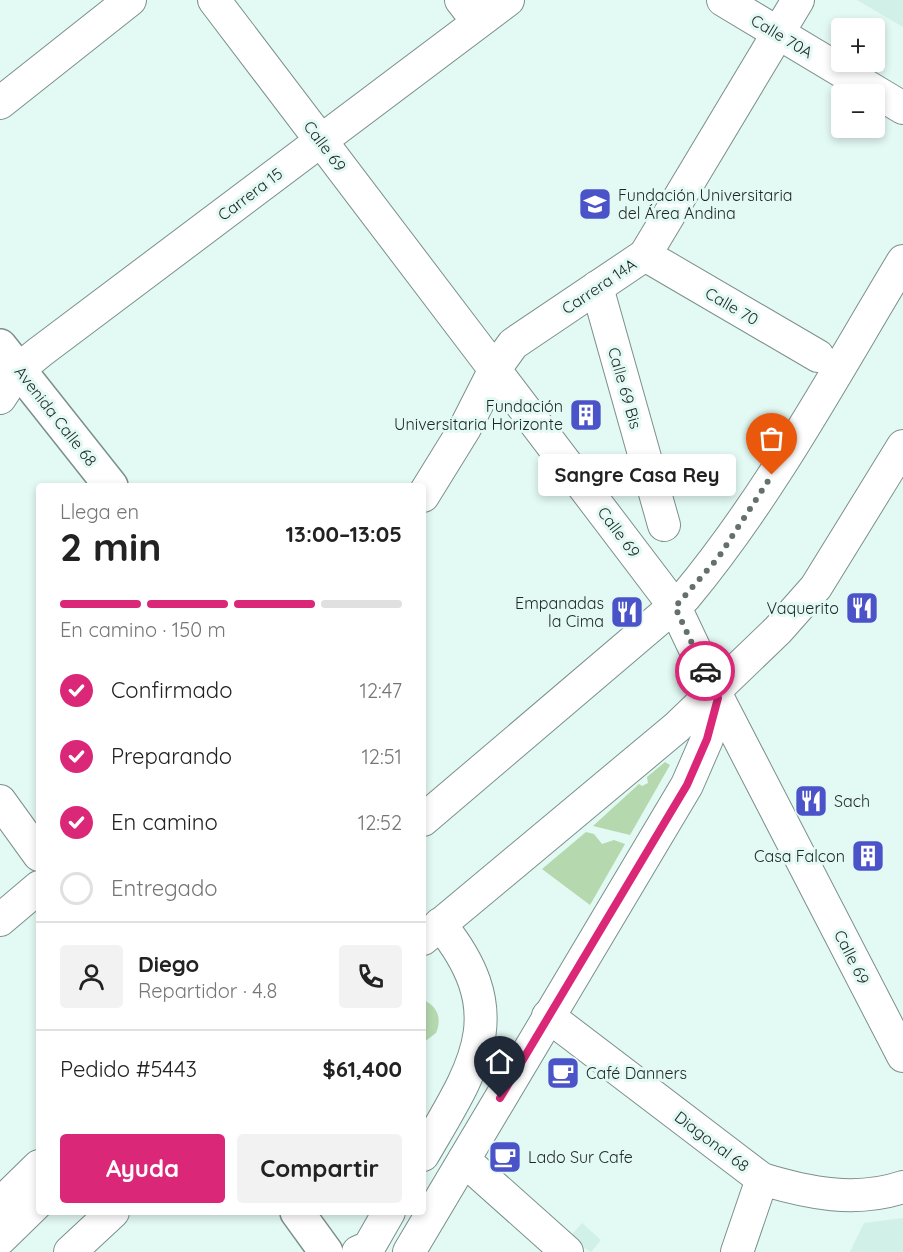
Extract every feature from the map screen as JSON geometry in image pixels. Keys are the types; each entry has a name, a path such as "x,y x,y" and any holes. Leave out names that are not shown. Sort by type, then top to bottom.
{"main road":[{"name":"Avenida Calle 68","path":"9,357 109,483"}],"street":[{"path":"0,103 130,0"},
{"name":"Calle 69","path":"214,0 675,607 716,695 903,1056"},
{"name":"Carrera 15","path":"0,398 9,357 321,141 470,11 508,0"},
{"name":"Calle 70A","path":"723,0 903,108"},
{"name":"Carrera 14A","path":"426,491 465,428 495,369 513,344 645,255 798,0"},
{"name":"Calle 70","path":"645,255 818,356"},
{"path":"426,817 675,607 718,558 748,514 903,261"},
{"name":"Calle 69 Bis","path":"597,287 664,525"},
{"path":"426,1150 469,1074 477,1051 481,1022 479,996 473,972 432,932 716,695 816,587 903,446"},
{"path":"409,1252 687,785 707,739 716,695"},
{"path":"0,801 36,851"},
{"path":"0,920 36,890"},
{"name":"Diagonal 68","path":"548,1016 762,1179 800,1191 851,1196 903,1187"},
{"path":"464,1160 567,1252"},
{"path":"0,1204 36,1169"},
{"path":"737,1252 762,1179"},
{"path":"0,1239 36,1204"},
{"path":"44,1252 83,1215"},
{"path":"70,1252 109,1215"},
{"path":"358,1252 369,1246 387,1215"},
{"path":"311,1231 328,1245 344,1252"}],"shaded area":[{"path":"857,0 903,0 903,27"},
{"path":"903,1218 903,1252 850,1252 864,1223"},
{"path":"582,1223 601,1240 591,1252 569,1238"}],"green space":[{"path":"665,762 670,765 630,835 593,826 639,784 642,786 648,783 647,777"},
{"path":"586,832 594,834 602,844 614,840 625,844 590,905 542,869"},
{"path":"426,1002 435,1009 437,1014 439,1023 436,1033 426,1041"}],"way so far":[{"path":"705,671 675,607 718,558 772,475"}],"place":[{"name":"Fundación Universitaria del Área Andina","path":"595,204"},
{"name":"Fundación Universitaria Horizonte","path":"586,415"},
{"name":"Sangre Casa Rey","path":"772,475"},
{"name":"Vaquerito","path":"862,608"},
{"name":"Empanadas la Cima","path":"627,612"},
{"name":"Sach","path":"811,801"},
{"name":"Casa Falcon","path":"868,856"},
{"name":"Café Danners","path":"563,1073"},
{"name":"Lado Sur Cafe","path":"505,1157"}],"route":[{"path":"500,1098 697,765 718,698 705,671"}]}
